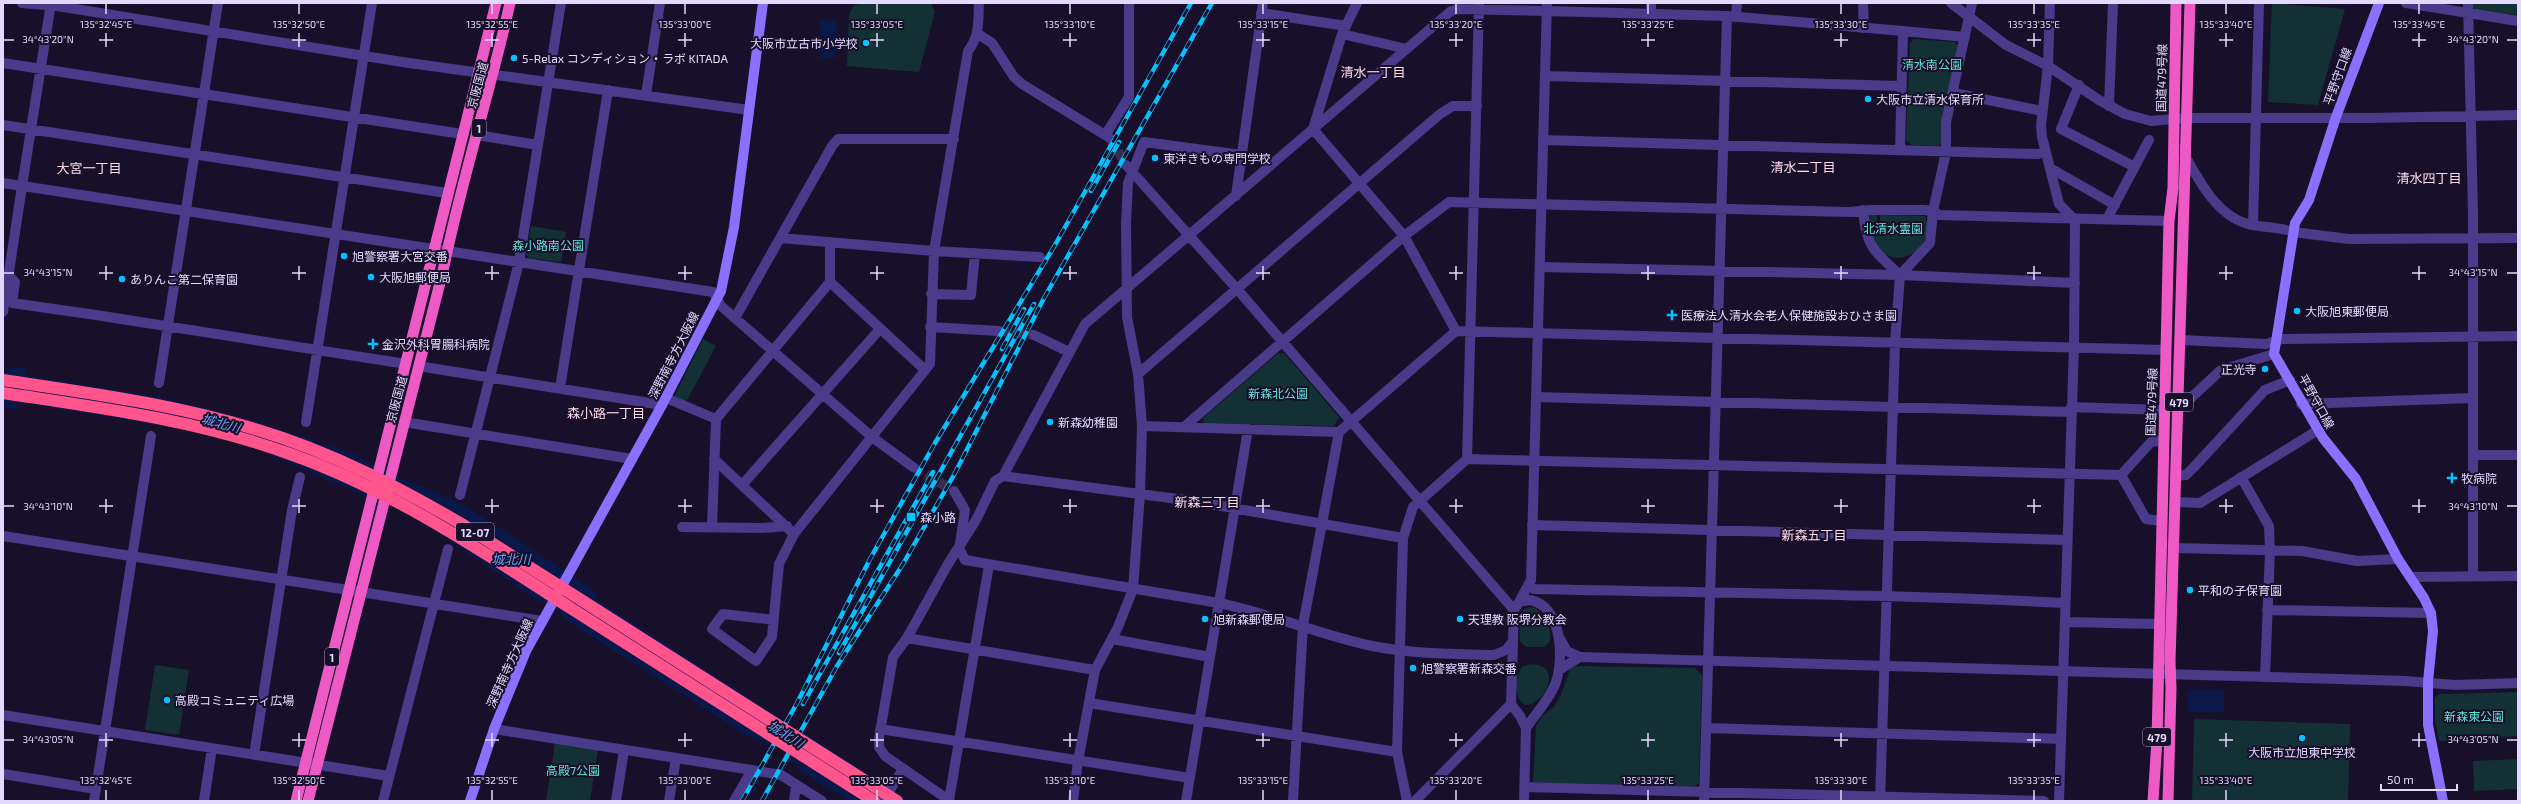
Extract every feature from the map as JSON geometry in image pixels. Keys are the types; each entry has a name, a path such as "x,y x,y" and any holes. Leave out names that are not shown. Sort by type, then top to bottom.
{"highway":[{"name":"京阪国道","path":"296,801 367,513 435,249 447,193 496,3"},
{"name":"京阪国道","path":"308,801 446,251 494,73 510,3"},
{"name":"国道479号線","path":"2153,801 2158,673 2169,221 2172,188 2176,3"},
{"name":"国道479号線","path":"2168,801 2190,3"},
{"name":"12-07","path":"3,380 104,396 205,416 266,432 348,463 405,492 477,533 897,801"},
{"path":"3,393 102,408 203,428 283,451 343,475 416,512 494,559 874,801"}],"main road":[{"name":"深野南寺方大阪線","path":"470,801 494,729 526,651 664,401 717,298 730,257 763,3"},
{"name":"平野守口線","path":"2379,3 2336,117 2309,200 2295,223 2274,354 2290,380 2301,404 2318,430 2356,478 2398,559 2431,614 2433,632 2428,682 2428,725 2443,801"}],"street":[{"path":"22,3 51,5 364,55 479,70 548,82 749,110"},
{"path":"159,383 196,154 218,3"},
{"path":"306,422 337,234 372,3"},
{"path":"460,495 474,437 477,434 519,262 561,3"},
{"path":"646,95 660,3"},
{"path":"774,620 723,614 712,629 756,661 772,637 774,620 779,564 794,534 930,364 931,294 934,251 968,51 976,42 978,34 979,3"},
{"path":"978,34 992,43 1014,77 1022,84 1053,105 1108,136 1129,96 1128,3"},
{"path":"1313,130 1344,30 1356,3"},
{"path":"1651,3 1651,14"},
{"path":"1704,796 1720,272 1722,145 1725,81 1732,17 1736,3"},
{"path":"1863,3 1864,28"},
{"path":"1951,3 2006,45 2048,66 2109,106 2140,119 2257,119 2518,114"},
{"path":"1880,799 1895,407 1895,343 1900,275 1930,243 1933,211 1946,152 1946,122 1954,93 1972,3"},
{"path":"2050,3 2048,66 2041,125 2045,152 2059,204 2075,220 2074,346 2068,474 2059,801"},
{"path":"2109,106 2113,3"},
{"path":"2253,225 2259,3"},
{"path":"2406,3 2468,8 2518,21"},
{"path":"3,312 51,5"},
{"path":"989,565 958,743 950,800 903,769 881,752 879,738 880,729 893,657 907,638 976,520 995,481 1003,476 1085,324 1126,291 1451,11 1478,6 1547,7 1651,14 1732,17 1965,36"},
{"path":"1467,459 1477,106 1478,6"},
{"path":"1547,7 1532,525 1532,585 1540,603 1552,618 1558,636 1567,651 1580,657 2265,676 2428,682 2455,685 2518,683"},
{"path":"1236,196 1262,8 1407,49"},
{"path":"2468,8 2472,239 2474,576"},
{"path":"1900,150 1903,31"},
{"path":"3,63 462,134"},
{"path":"1545,76 1901,86"},
{"path":"2079,85 2061,129 2133,166"},
{"path":"560,388 608,90"},
{"path":"1954,93 2042,111"},
{"path":"1138,374 1448,108 1477,106"},
{"path":"3,125 447,193"},
{"path":"1313,130 1404,236 1456,331"},
{"path":"478,134 538,145"},
{"path":"735,318 832,146 838,139 954,139"},
{"path":"1543,140 1946,152 2038,154 2045,152"},
{"path":"2107,219 2133,166 2149,140"},
{"path":"1073,801 1078,761 1095,670 1112,639 1133,589 1140,494 1142,426 1138,374 1127,316 1126,223 1129,168 1144,142 1242,155"},
{"path":"2186,157 2204,187 2220,207 2237,220 2253,225 2349,239 2518,238"},
{"path":"1129,168 1237,289 1419,501 1517,606"},
{"path":"2050,168 2115,205"},
{"path":"3,183 713,292 721,306 872,437 913,467"},
{"path":"1184,427 1404,236 1444,204 1454,201 1849,212 1863,210 1933,211 1938,215 2075,220 2107,219 2169,221"},
{"path":"1863,210 1865,233 1872,248 1900,275"},
{"path":"780,238 934,251 1040,257"},
{"path":"712,527 716,419 830,282 830,242"},
{"path":"931,294 971,295 975,253"},
{"path":"1540,267 1900,275 2075,283"},
{"path":"9,276 15,282 12,303 406,364"},
{"path":"830,282 925,370"},
{"path":"930,327 999,331"},
{"path":"742,485 880,329"},
{"path":"1293,801 1303,625 1338,432 1456,331 1538,332 1895,343 2074,346 2166,350"},
{"path":"1034,335 1069,352"},
{"path":"2181,340 2266,344 2282,338 2518,336"},
{"path":"2179,409 2221,370 2274,354"},
{"path":"418,366 560,388 664,401 716,419"},
{"path":"2177,476 2186,475 2264,390 2290,380"},
{"path":"1536,397 1895,407 2164,410"},
{"path":"2301,404 2473,398"},
{"path":"404,422 632,459"},
{"path":"1142,426 1338,432"},
{"path":"1186,801 1248,429"},
{"path":"2176,502 2200,503 2241,476 2318,430"},
{"path":"94,801 151,436"},
{"path":"1407,801 1397,752 1404,538 1413,507 1467,459 1713,467 1892,469 2121,475 2151,442 2163,440"},
{"path":"2473,455 2518,455"},
{"path":"714,459 794,534"},
{"path":"2121,475 2146,518 2161,521"},
{"path":"1003,476 1235,507 1404,538"},
{"path":"2241,476 2269,526 2270,551 2265,676"},
{"path":"254,755 292,510 300,477"},
{"path":"954,492 965,510 959,548 965,560 1220,603 1260,612 1372,646 1400,650 1494,655 1506,650 1511,644"},
{"path":"1532,525 2067,540"},
{"path":"682,527 764,528 787,526"},
{"path":"3,536 543,620"},
{"path":"2174,548 2302,551 2357,561 2398,559"},
{"path":"383,801 448,550"},
{"path":"2410,577 2518,576"},
{"path":"1526,728 1514,708 1511,644 1517,606 1532,585"},
{"path":"1532,585 1710,594 1887,594 2065,603"},
{"path":"1517,606 1530,600 1540,603"},
{"path":"2267,610 2431,614"},
{"path":"2065,622 2158,624"},
{"path":"1524,801 1526,728 1552,692 1559,670 1558,636"},
{"path":"907,638 1095,670"},
{"path":"1112,639 1210,657"},
{"path":"1559,670 1580,657"},
{"path":"1089,703 1397,752"},
{"path":"1514,708 1526,713 1537,711"},
{"path":"1415,801 1514,708"},
{"path":"3,715 305,764 318,764 390,776"},
{"path":"1706,728 2061,739"},
{"path":"494,729 780,775 822,801"},
{"path":"880,729 958,743 1190,778"},
{"path":"204,801 212,748"},
{"path":"616,801 624,750"},
{"path":"669,801 676,758"},
{"path":"883,801 903,769"},
{"path":"734,801 752,770"},
{"path":"3,774 96,789"},
{"path":"794,801 796,785"},
{"path":"1525,787 1704,796 2044,801"}],"green space":[{"path":"862,3 931,3 935,12 919,72 847,66 849,15 853,6"},
{"path":"2272,3 2345,9 2318,105 2268,102"},
{"path":"2473,3 2518,3 2517,15 2477,11 2473,7"},
{"name":"清水南公園","path":"1914,39 1955,42 1958,47 1942,142 1939,146 1912,145 1906,140 1910,43"},
{"name":"北清水霊園","path":"1868,215 1877,215 1877,228 1880,229 1880,215 1925,216 1928,226 1922,245 1915,252 1907,256 1897,258 1888,256 1871,240"},
{"name":"森小路南公園","path":"531,226 566,232 561,262 529,258 526,254"},
{"path":"703,339 716,346 686,402 676,399 675,395"},
{"name":"新森北公園","path":"1284,353 1339,417 1334,426 1204,423 1203,418 1277,354"},
{"path":"1532,607 1540,613 1549,626 1551,636 1550,641 1544,647 1526,647 1520,641 1520,617 1524,609"},
{"path":"1532,664 1542,666 1547,671 1549,678 1548,686 1544,693 1532,704 1525,705 1518,698 1516,686 1517,680 1523,666"},
{"name":"高殿コミュニティ広場","path":"155,665 189,670 179,735 145,730"},
{"path":"1576,666 1695,668 1702,675 1699,783 1694,787 1533,782 1536,726 1542,716 1554,707 1561,695 1570,669"},
{"name":"新森東公園","path":"2518,692 2518,736 2439,741 2435,720 2435,698 2439,694"},
{"path":"2194,719 2350,724 2348,801 2192,801"},
{"name":"高殿7公園","path":"555,743 598,750 590,801 546,801"},
{"path":"2518,759 2518,789 2474,791 2473,761"}],"water":[{"path":"820,20 837,21 836,58 819,58"},
{"name":"城北川","path":"17,367 26,369 25,375 155,396 261,423 355,454 379,468 457,502 511,535 598,593 595,598 910,801 849,801 801,771 797,765 757,739 749,737 566,620 558,610 535,599 416,518 246,444 195,431 17,402 15,410 3,406 3,369"},
{"path":"2188,690 2224,690 2224,712 2188,712"}],"pier":[{"path":"784,717 806,731 789,762 766,747"}],"tunnel":[{"path":"1110,138 1126,165"},
{"path":"999,331 1034,335"},
{"path":"913,467 954,491"}],"railway":[{"path":"742,801 797,703 870,559 935,443 1055,245 1191,3"},
{"path":"762,801 837,666 903,564 955,473 1044,298 1212,3"},
{"path":"1091,191 1119,142"},
{"path":"839,653 1034,304"},
{"path":"1002,349 1024,309"},
{"path":"803,704 933,472"}],"place":[{"name":"大阪市立古市小学校","path":"866,43"},
{"name":"5-Relax コンディション・ラボ KITADA","path":"514,58"},
{"name":"大阪市立清水保育所","path":"1868,99"},
{"name":"東洋きもの専門学校","path":"1155,158"},
{"name":"旭警察署大宮交番","path":"344,256"},
{"name":"大阪旭郵便局","path":"371,277"},
{"name":"ありんこ第二保育園","path":"122,279"},
{"name":"大阪旭東郵便局","path":"2297,311"},
{"name":"医療法人清水会老人保健施設おひさま園","path":"1672,315"},
{"name":"金沢外科胃腸科病院","path":"373,344"},
{"name":"正光寺","path":"2265,369"},
{"name":"新森幼稚園","path":"1050,422"},
{"name":"牧病院","path":"2452,478"},
{"name":"森小路","path":"911,517"},
{"name":"平和の子保育園","path":"2190,590"},
{"name":"旭新森郵便局","path":"1205,619"},
{"name":"天理教 阪堺分教会","path":"1460,619"},
{"name":"旭警察署新森交番","path":"1413,668"},
{"name":"高殿コミュニティ広場","path":"167,700"},
{"name":"大阪市立旭東中学校","path":"2302,738"}],"district":[{"name":"清水一丁目","path":"1373,72"},
{"name":"清水二丁目","path":"1803,167"},
{"name":"大宮一丁目","path":"89,168"},
{"name":"清水四丁目","path":"2429,178"},
{"name":"森小路一丁目","path":"606,413"},
{"name":"新森三丁目","path":"1207,502"},
{"name":"新森五丁目","path":"1814,535"}]}
